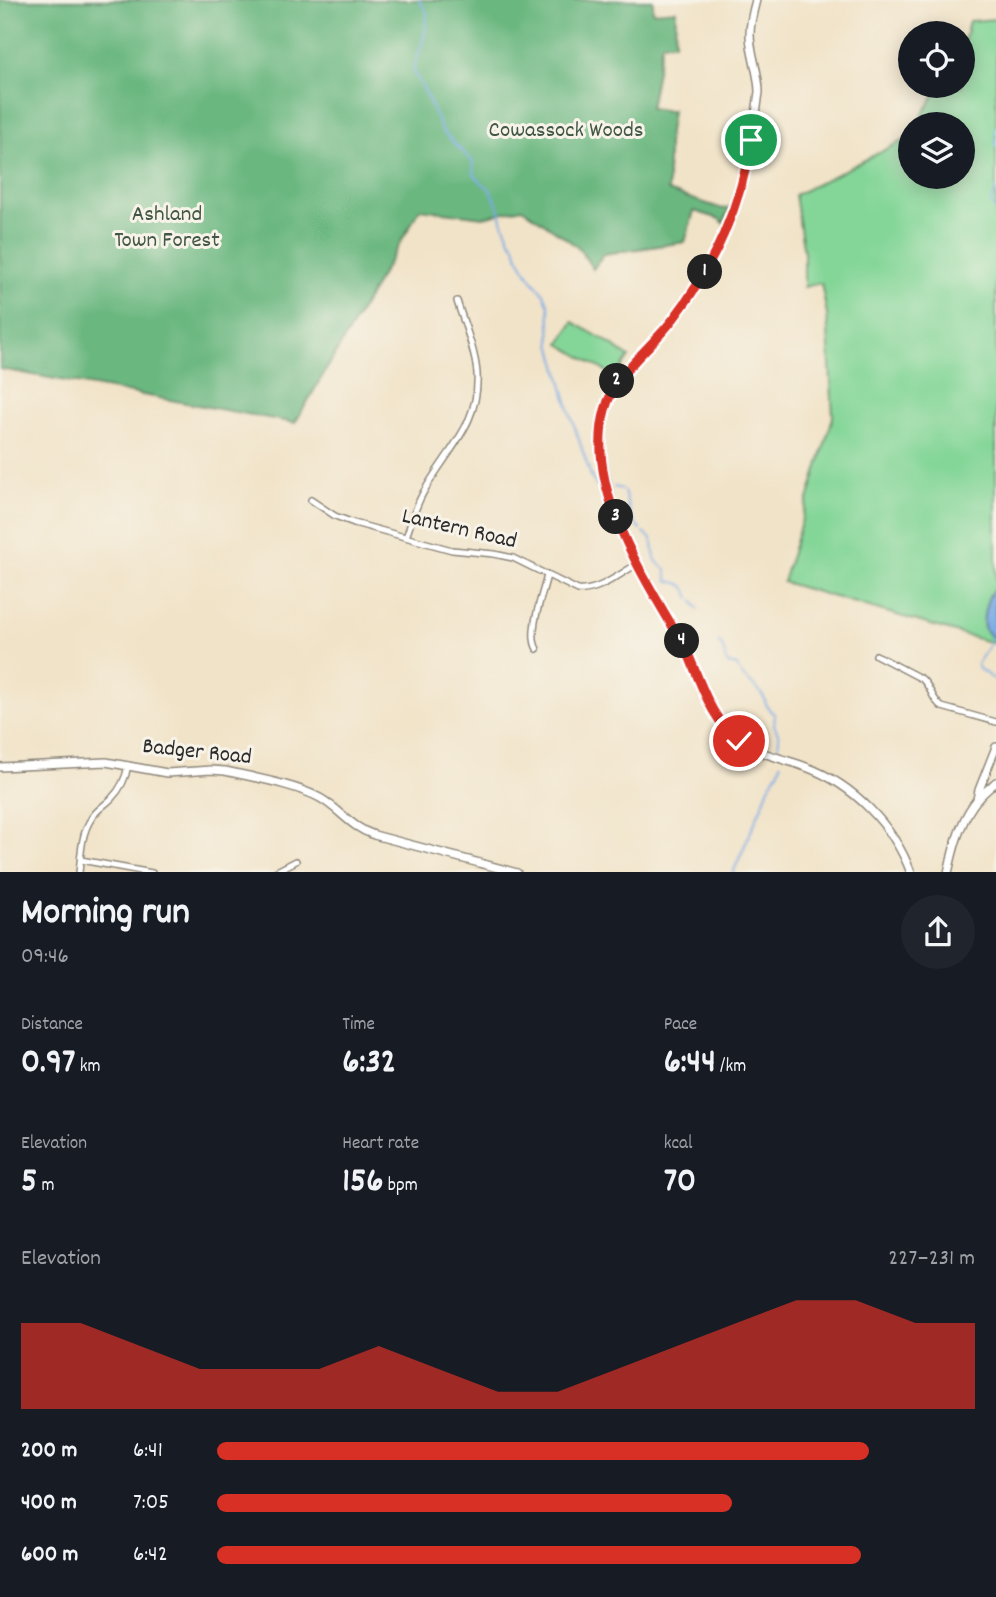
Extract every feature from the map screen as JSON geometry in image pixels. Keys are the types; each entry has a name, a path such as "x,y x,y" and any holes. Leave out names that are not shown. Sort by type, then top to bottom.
{"street":[{"path":"756,0 750,34 759,82 746,168 722,240 705,271 674,319 623,373 612,391 605,410 601,438 604,468 619,526 636,565 681,641 712,708 727,731 747,746 817,771 844,787 891,833 900,846 911,872"},
{"path":"406,537 421,495 464,432 476,399 476,363 457,301"},
{"name":"Lantern Road","path":"311,500 335,516 406,537 452,550 513,558 573,588 588,590 636,565"},
{"path":"537,649 533,642 533,631 547,575"},
{"path":"876,655 922,679 936,703 942,708 996,722"},
{"path":"977,800 996,747"},
{"name":"Badger Road","path":"0,767 106,762 167,773 218,770 301,790 321,799 363,831 513,872"},
{"path":"79,872 83,839 89,822 116,794 128,765"},
{"path":"948,872 968,812 996,782"},
{"path":"80,860 146,872"},
{"path":"275,872 296,861"}],"green space":[{"name":"Ashland Town Forest","path":"0,0 653,0 653,12 676,10 675,43 662,43 650,108 672,110 668,139 668,191 723,209 729,207 724,224 720,219 694,211 685,242 604,254 593,269 578,247 522,208 483,217 420,209 295,423 0,369"},
{"path":"996,19 996,644 783,582 833,417 827,314 821,283 804,287 804,253 795,195 898,143 898,189 975,189 975,112 924,112 933,98 975,98 975,21 969,21"},
{"path":"573,322 629,357 615,377 560,344"}],"water":[{"path":"995,588 996,635 991,637 984,628 984,618 987,601"}],"waterway":[{"path":"419,0 427,13 425,34 413,71 442,131 473,162 474,174 489,188 518,257 544,294 549,306 551,344 570,413 592,479 598,487 603,488"},
{"path":"996,126 996,135"},
{"path":"996,138 996,147"},
{"path":"996,189 991,203 996,211"},
{"path":"614,487 622,489"},
{"path":"624,492 631,517 640,529"},
{"path":"644,533 652,542 656,560 666,569 668,581 682,585 690,598"},
{"path":"693,601 698,609"},
{"path":"991,637 977,664 979,669 996,681"},
{"path":"718,642 728,664 737,666 742,675 760,692 775,715 774,725 779,736 778,751"},
{"path":"733,872 781,763"}],"route":[{"path":"739,741 717,717 686,649 629,550 608,487 601,438 605,410 617,382 674,319 722,240 746,168 751,140"}],"park label":[{"name":"Cowassock Woods","path":"566,131"}]}
